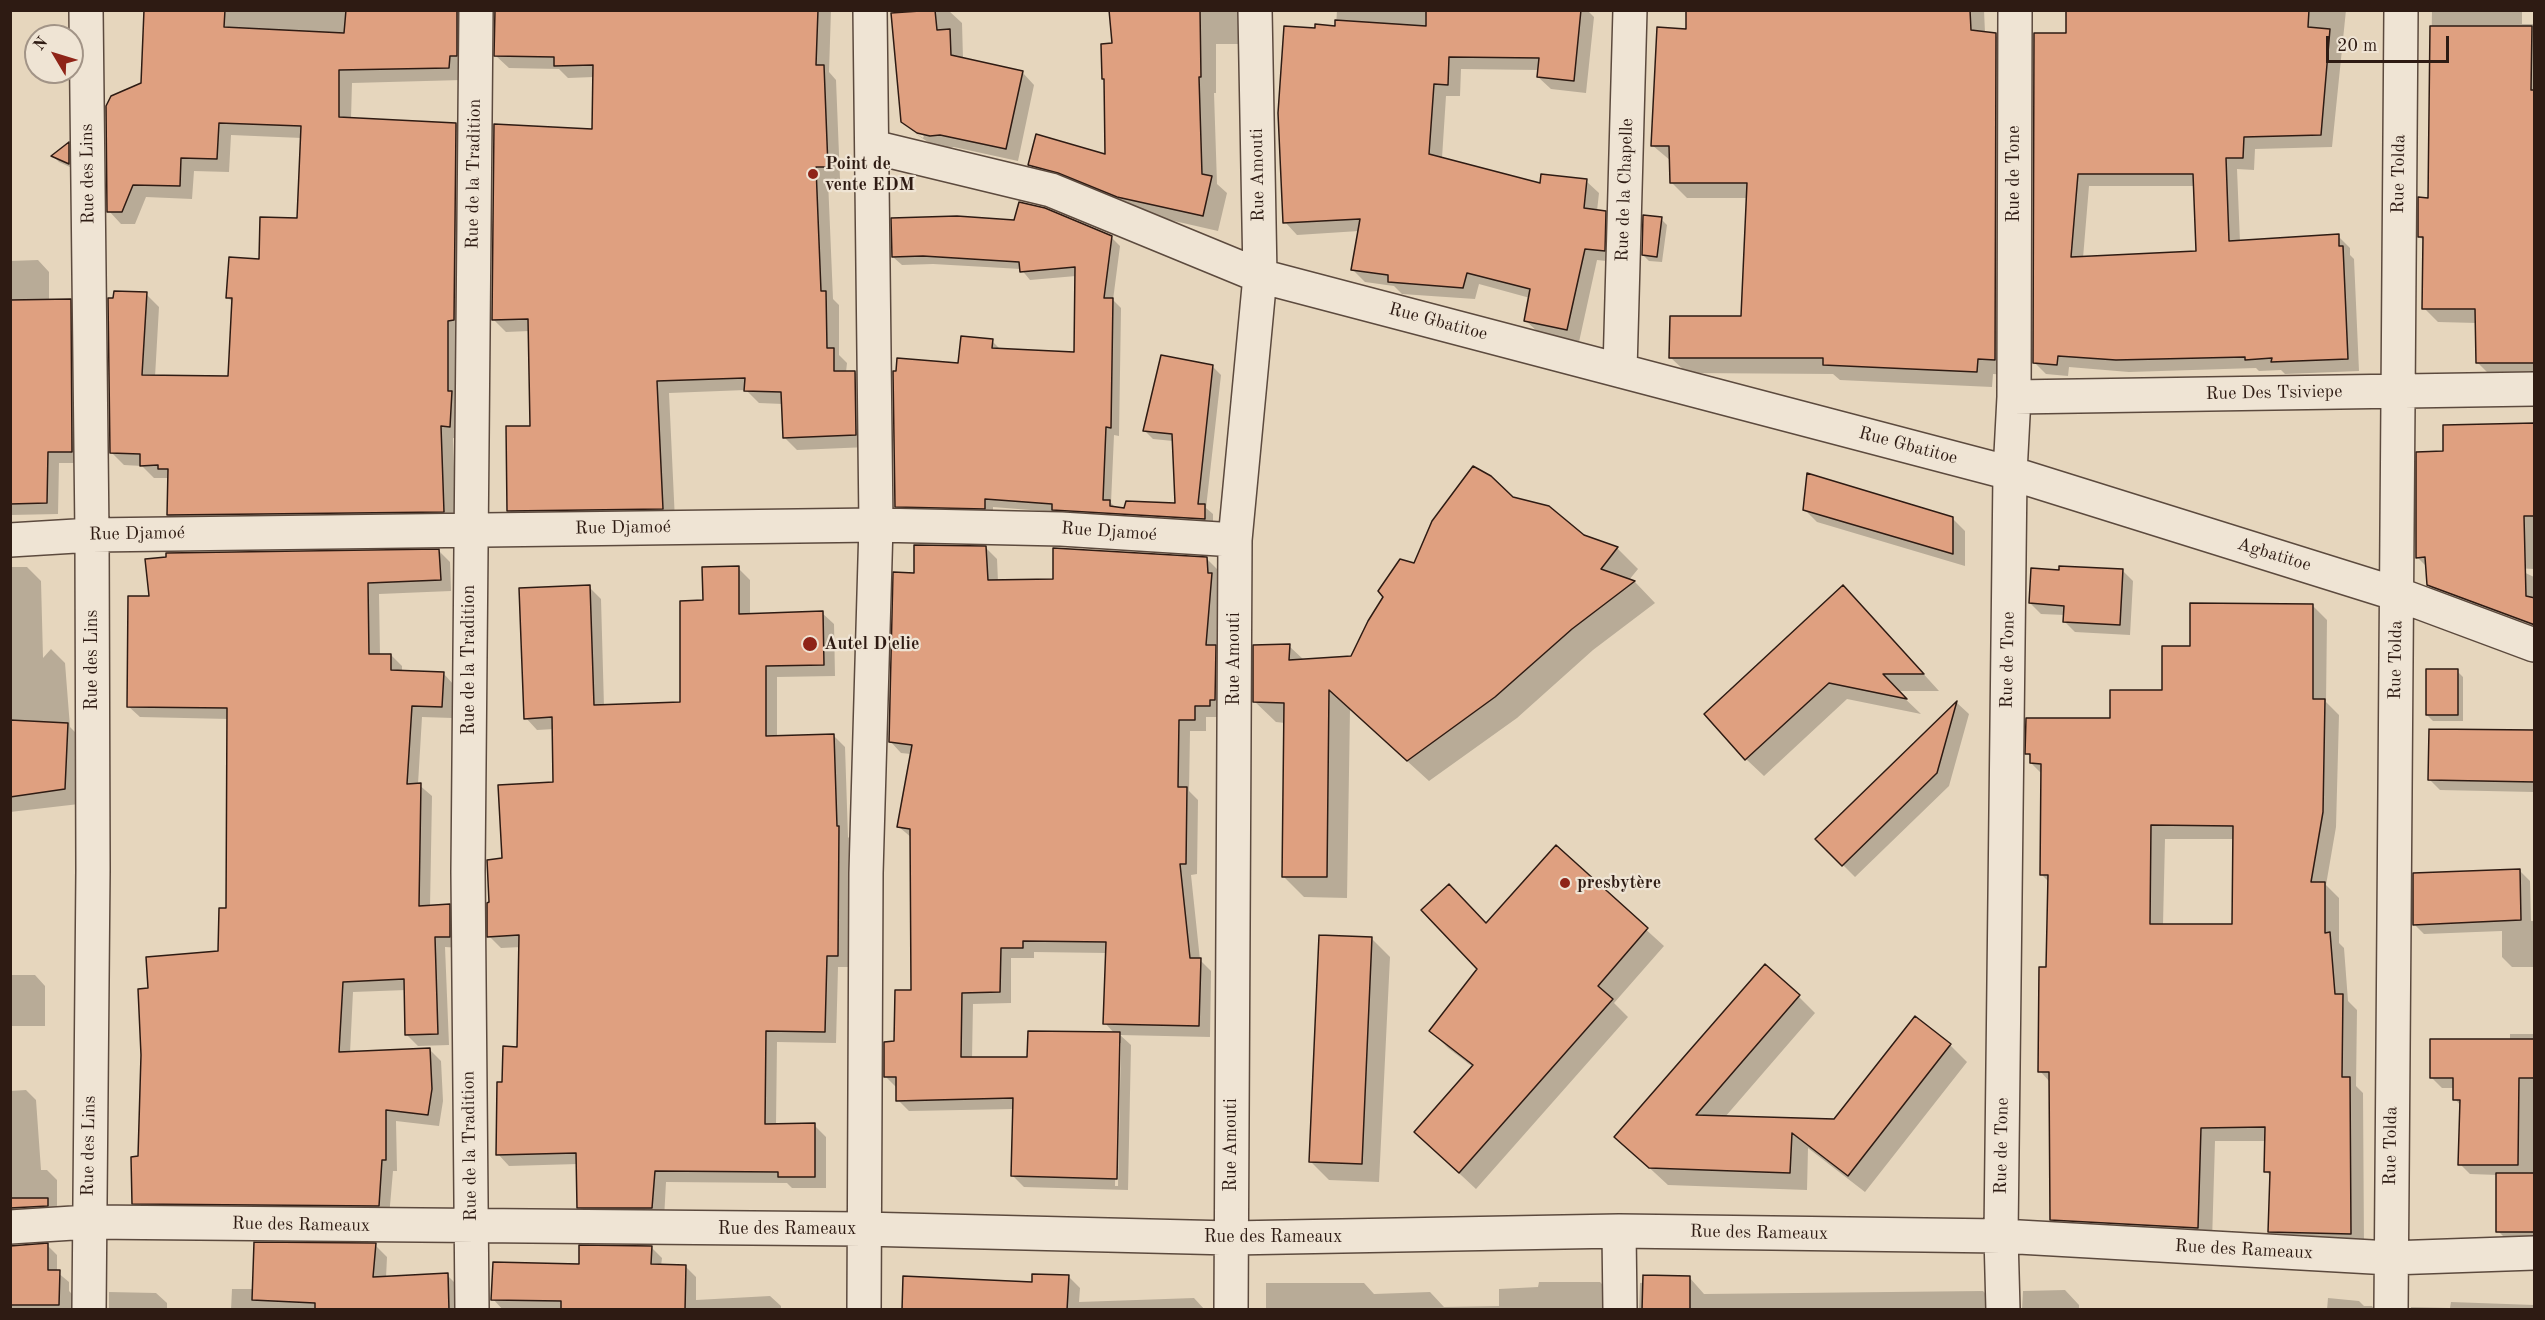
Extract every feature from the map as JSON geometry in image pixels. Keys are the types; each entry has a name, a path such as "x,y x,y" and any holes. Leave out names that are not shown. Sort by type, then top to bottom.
{"street":[{"name":"Rue des Lins","path":"86,10 93,870 89,1310"},
{"name":"Rue de la Tradition","path":"472,1310 468,871 476,10"},
{"path":"864,1310 862,1229 866,873 876,525 870,10"},
{"name":"Rue Amouti","path":"1231,1310 1235,540 1260,276 1255,10"},
{"name":"Rue de la Chapelle","path":"1620,370 1630,10"},
{"name":"Rue de Tone","path":"2003,1310 2001,1236 2010,473 2014,397 2015,10"},
{"name":"Rue Tolda","path":"2391,1310 2401,10"},
{"name":"Rue Gbatitoe","path":"873,147 1051,190 1260,276 2010,473"},
{"name":"Rue Des Tsiviepe","path":"2014,397 2535,389"},
{"name":"Agbatitoe","path":"2010,473 2397,594 2535,645"},
{"name":"Rue Djamoé","path":"10,540 92,534 876,525 1061,529 1235,540"},
{"name":"Rue des Rameaux","path":"10,1227 88,1222 862,1229 1231,1238 1619,1232 2001,1236 2390,1258 2535,1253"},
{"path":"1619,1232 1620,1310"}],"building":[{"path":"144,10 225,10 224,27 344,33 346,10 457,10 457,56 450,56 449,68 339,70 339,117 456,123 454,320 448,321 448,391 452,391 450,427 441,426 444,512 167,515 168,469 158,469 158,465 140,466 140,454 110,453 108,298 113,298 114,291 147,292 142,375 228,376 232,298 226,298 229,257 259,259 260,217 297,218 301,126 219,123 217,159 181,158 180,186 133,185 122,212 107,212 106,106 111,96 141,83"},
{"path":"495,10 818,10 816,65 824,65 828,167 816,167 821,291 826,291 827,348 834,348 834,371 855,371 856,435 783,438 781,392 744,391 745,378 657,381 663,509 507,511 506,426 530,426 528,319 492,320 494,124 592,129 593,65 554,66 554,57 494,56"},
{"path":"935,10 937,30 950,29 951,55 1023,71 1006,149 940,135 930,136 917,133 901,122 891,13"},
{"path":"1109,10 1200,10 1201,77 1199,77 1202,174 1212,176 1203,216 1117,197 1058,173 1028,165 1036,134 1105,154 1101,44 1112,43"},
{"path":"1426,10 1581,10 1574,81 1537,77 1539,58 1449,57 1448,85 1434,84 1429,154 1540,183 1541,174 1587,179 1584,208 1606,211 1605,251 1585,249 1567,330 1524,321 1530,289 1467,273 1463,288 1388,282 1388,275 1351,270 1360,219 1283,223 1278,113 1284,26 1315,28 1315,24 1335,26 1335,20 1426,26"},
{"path":"1686,10 1970,10 1971,30 1996,33 1995,360 1978,359 1977,372 1823,365 1823,358 1669,358 1670,316 1741,316 1747,183 1670,183 1669,146 1651,146 1657,27 1686,29"},
{"path":"2066,10 2309,10 2308,27 2330,29 2321,135 2244,137 2243,158 2226,158 2229,241 2339,234 2339,246 2343,246 2348,359 2271,362 2272,358 2245,360 2245,357 2116,360 2058,356 2057,365 2033,363 2034,33 2066,33","holes":["2078,174 2193,174 2196,251 2071,257"]},
{"path":"2430,26 2532,26 2531,90 2535,90 2535,363 2476,363 2475,309 2422,309 2423,237 2418,237 2418,197 2428,198"},
{"path":"69,142 69,164 51,156"},
{"path":"1019,202 1045,208 1112,236 1104,298 1113,298 1111,428 1106,427 1103,500 1110,500 1110,506 1124,508 1126,501 1175,503 1172,434 1143,431 1161,355 1213,365 1198,504 1205,504 1205,519 1052,510 1052,504 985,499 985,509 895,507 893,371 896,371 897,358 958,363 961,336 993,339 992,348 1074,352 1075,267 1020,272 1019,262 923,256 892,257 891,218 957,216 1014,220"},
{"path":"1643,215 1662,217 1657,257 1642,255"},
{"path":"71,299 72,452 48,452 47,503 10,504 10,300"},
{"path":"2535,423 2535,516 2524,516 2526,596 2535,598 2535,625 2427,585 2425,557 2416,558 2416,452 2443,451 2443,425"},
{"path":"1473,466 1491,476 1513,497 1549,506 1584,535 1618,547 1601,569 1635,581 1572,629 1495,697 1407,761 1329,690 1327,877 1282,877 1284,703 1253,702 1253,645 1290,644 1289,660 1351,656 1383,597 1378,591 1400,559 1414,563 1432,521"},
{"path":"1807,473 1953,517 1953,554 1803,510"},
{"path":"914,545 986,546 988,580 1053,579 1053,548 1207,557 1208,573 1212,573 1206,645 1216,645 1215,700 1210,700 1210,706 1195,706 1195,720 1179,720 1178,787 1187,787 1186,864 1180,864 1190,958 1201,958 1199,1026 1103,1024 1106,942 1023,941 1023,948 1001,948 1000,992 962,993 961,1057 1027,1057 1028,1031 1120,1032 1117,1179 1011,1176 1013,1098 896,1101 896,1077 884,1077 884,1042 894,1041 895,990 911,990 910,829 897,827 912,745 889,742 893,572 914,573"},
{"path":"439,549 441,580 368,583 369,654 391,654 391,670 444,672 442,707 412,706 407,784 421,783 419,906 450,904 450,937 435,937 438,1034 405,1035 404,979 343,982 339,1052 430,1048 432,1089 428,1115 386,1110 386,1160 382,1160 379,1206 132,1204 131,1157 138,1156 141,1055 138,989 148,988 146,957 218,951 219,908 226,908 227,708 127,707 128,596 149,596 145,559 166,557 166,553"},
{"path":"739,566 739,614 823,611 824,665 766,666 766,736 834,734 837,826 839,826 838,956 827,956 825,1032 766,1031 765,1124 815,1123 815,1177 778,1177 778,1172 655,1171 652,1208 577,1208 576,1153 496,1155 497,1082 502,1082 503,1046 517,1047 519,935 487,937 487,903 489,902 487,860 502,858 498,785 553,782 552,717 524,719 519,588 590,585 594,705 680,702 680,601 703,600 702,567"},
{"path":"2059,566 2123,569 2120,625 2063,622 2064,606 2029,603 2031,568 2059,570"},
{"path":"1843,585 1924,674 1883,674 1907,699 1829,683 1745,760 1704,714"},
{"path":"2190,603 2313,604 2313,699 2325,699 2323,812 2311,882 2325,882 2325,933 2330,932 2335,994 2343,994 2342,1077 2350,1077 2351,1234 2268,1232 2270,1172 2264,1172 2265,1127 2201,1128 2198,1228 2050,1220 2049,1072 2038,1072 2039,967 2046,967 2048,875 2040,875 2041,764 2030,763 2030,754 2025,754 2026,718 2110,718 2110,690 2162,690 2162,646 2190,646","holes":["2151,825 2233,826 2232,924 2150,924"]},
{"path":"2426,669 2458,669 2458,715 2426,715"},
{"path":"1957,701 1937,773 1842,866 1815,839"},
{"path":"10,720 68,723 65,789 10,797"},
{"path":"2429,729 2535,730 2535,782 2428,780"},
{"path":"1556,845 1648,928 1598,986 1613,999 1459,1173 1414,1132 1473,1065 1429,1031 1477,969 1421,910 1449,884 1486,923"},
{"path":"2520,869 2521,920 2413,925 2413,873"},
{"path":"1319,935 1372,937 1362,1164 1309,1162"},
{"path":"1765,964 1800,995 1696,1115 1834,1119 1915,1016 1951,1044 1848,1176 1792,1133 1790,1173 1649,1168 1614,1137"},
{"path":"2430,1039 2535,1039 2535,1078 2519,1078 2518,1165 2458,1165 2460,1100 2453,1100 2453,1078 2430,1078"},
{"path":"2496,1173 2535,1173 2535,1232 2496,1232"},
{"path":"10,1198 48,1198 48,1206 10,1208"},
{"path":"254,1242 376,1243 373,1277 448,1273 449,1310 315,1310 315,1303 252,1300"},
{"path":"48,1243 48,1270 60,1270 59,1305 10,1305 10,1246"},
{"path":"579,1245 652,1246 651,1264 686,1265 685,1310 561,1310 561,1301 491,1300 493,1262 579,1264"},
{"path":"1032,1274 1069,1275 1067,1310 902,1310 903,1276 1032,1282"},
{"path":"1643,1275 1690,1276 1690,1310 1642,1310"}],"place":[{"name":"Point de vente EDM","path":"813,174"},
{"name":"Autel D'elie","path":"810,644"},
{"name":"presbytère","path":"1565,883"}]}
